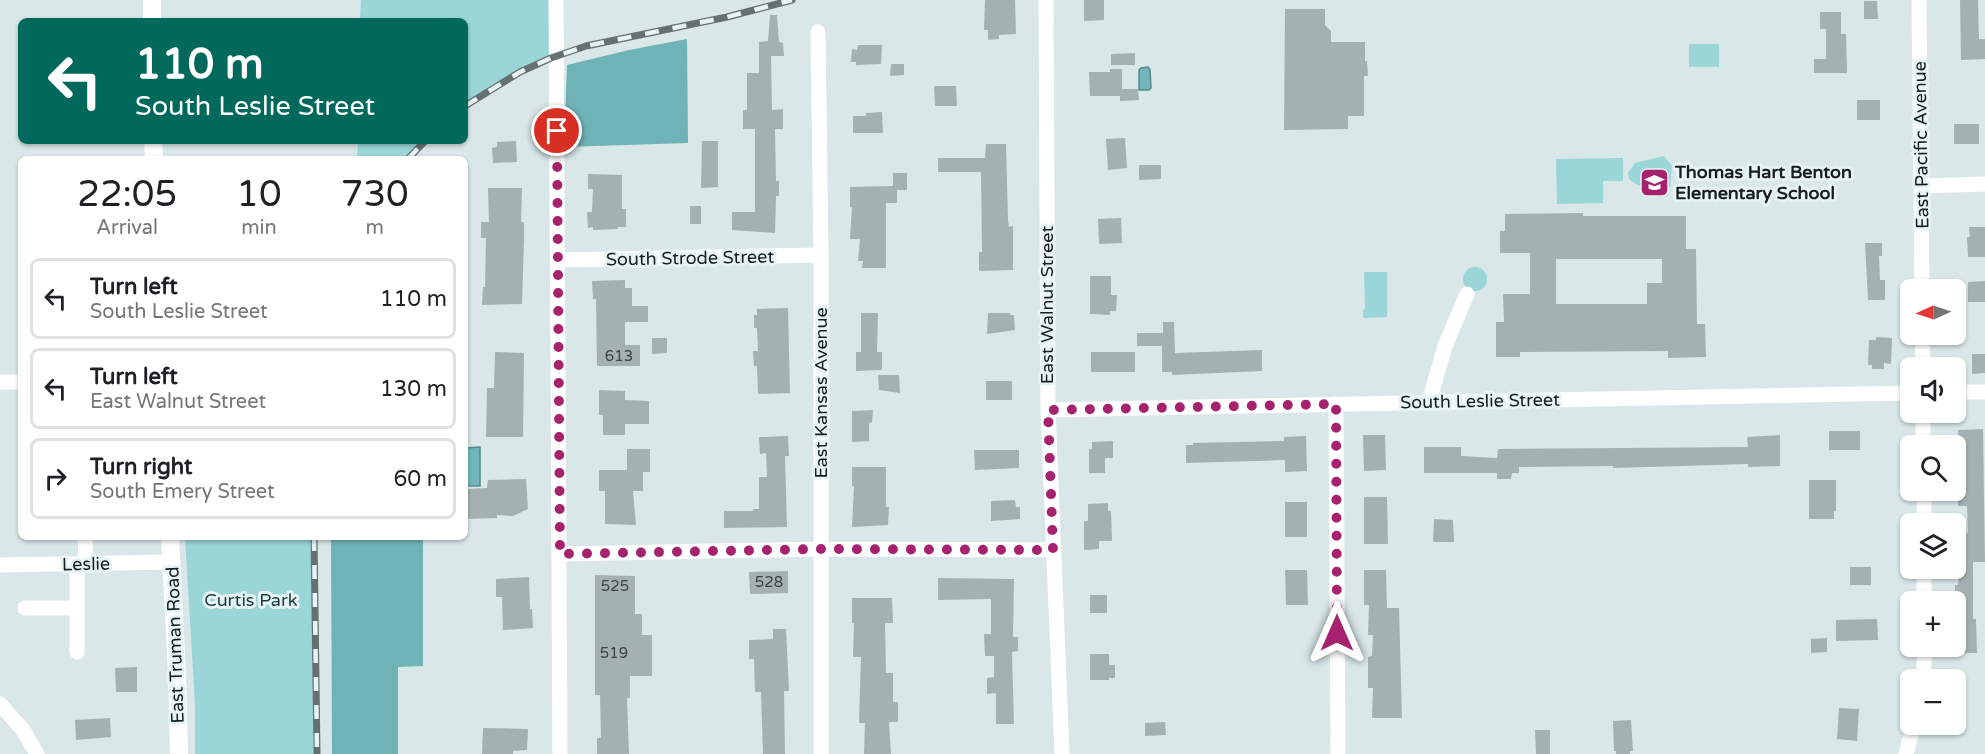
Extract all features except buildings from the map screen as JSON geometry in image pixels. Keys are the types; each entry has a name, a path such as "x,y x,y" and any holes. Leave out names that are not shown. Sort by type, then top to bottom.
{"main road":[{"path":"152,0 152,18"},
{"name":"East Truman Road","path":"170,540 179,754"}],"street":[{"path":"556,0 560,754"},
{"name":"East Walnut Street","path":"1046,0 1048,410 1062,754"},
{"name":"East Pacific Avenue","path":"1919,0 1922,279"},
{"name":"East Kansas Avenue","path":"818,32 820,754"},
{"path":"1921,186 1985,184"},
{"name":"South Strode Street","path":"559,260 820,255"},
{"path":"1429,402 1445,346 1467,294"},
{"path":"0,382 18,382"},
{"path":"1966,392 1985,392"},
{"name":"South Leslie Street","path":"1048,410 1900,393"},
{"path":"1336,404 1338,754"},
{"path":"77,652 77,608 85,540"},
{"path":"560,554 821,549 1053,550"},
{"name":"Leslie","path":"0,565 172,562"},
{"path":"25,608 77,608"},
{"path":"0,704 23,730 36,753"},
{"path":"1906,754 1911,735"}],"green space":[{"path":"361,0 556,0 557,56 520,72 468,104 468,18 360,18"},
{"path":"1689,44 1719,44 1719,67 1689,67"},
{"path":"358,144 423,144 412,156 357,156"},
{"path":"1664,156 1672,166 1670,187 1648,188 1629,179 1628,173 1635,163"},
{"path":"1623,158 1623,181 1603,181 1603,203 1557,204 1556,159"},
{"path":"1475,267 1483,271 1487,279 1483,287 1475,291 1467,287 1463,279 1467,271"},
{"path":"1364,272 1387,272 1387,317 1363,318 1365,309"},
{"name":"Curtis Park","path":"185,540 313,540 313,754 195,754 195,705"}],"shaded area":[{"path":"687,39 688,143 564,147 567,65"},
{"path":"1148,67 1150,70 1151,88 1149,90 1139,90 1139,70"},
{"path":"480,447 480,486 468,486 468,448"},
{"path":"331,540 423,540 423,666 398,667 398,754 332,754"}],"railway":[{"path":"468,104 520,72 586,46 727,17 792,0"},
{"path":"411,156 422,144"},
{"path":"314,540 317,754"}],"place":[{"name":"Thomas Hart Benton Elementary School","path":"1654,182"}],"route":[{"path":"557,131 560,554 804,549 1053,550 1048,410 1336,404 1337,633"}]}
